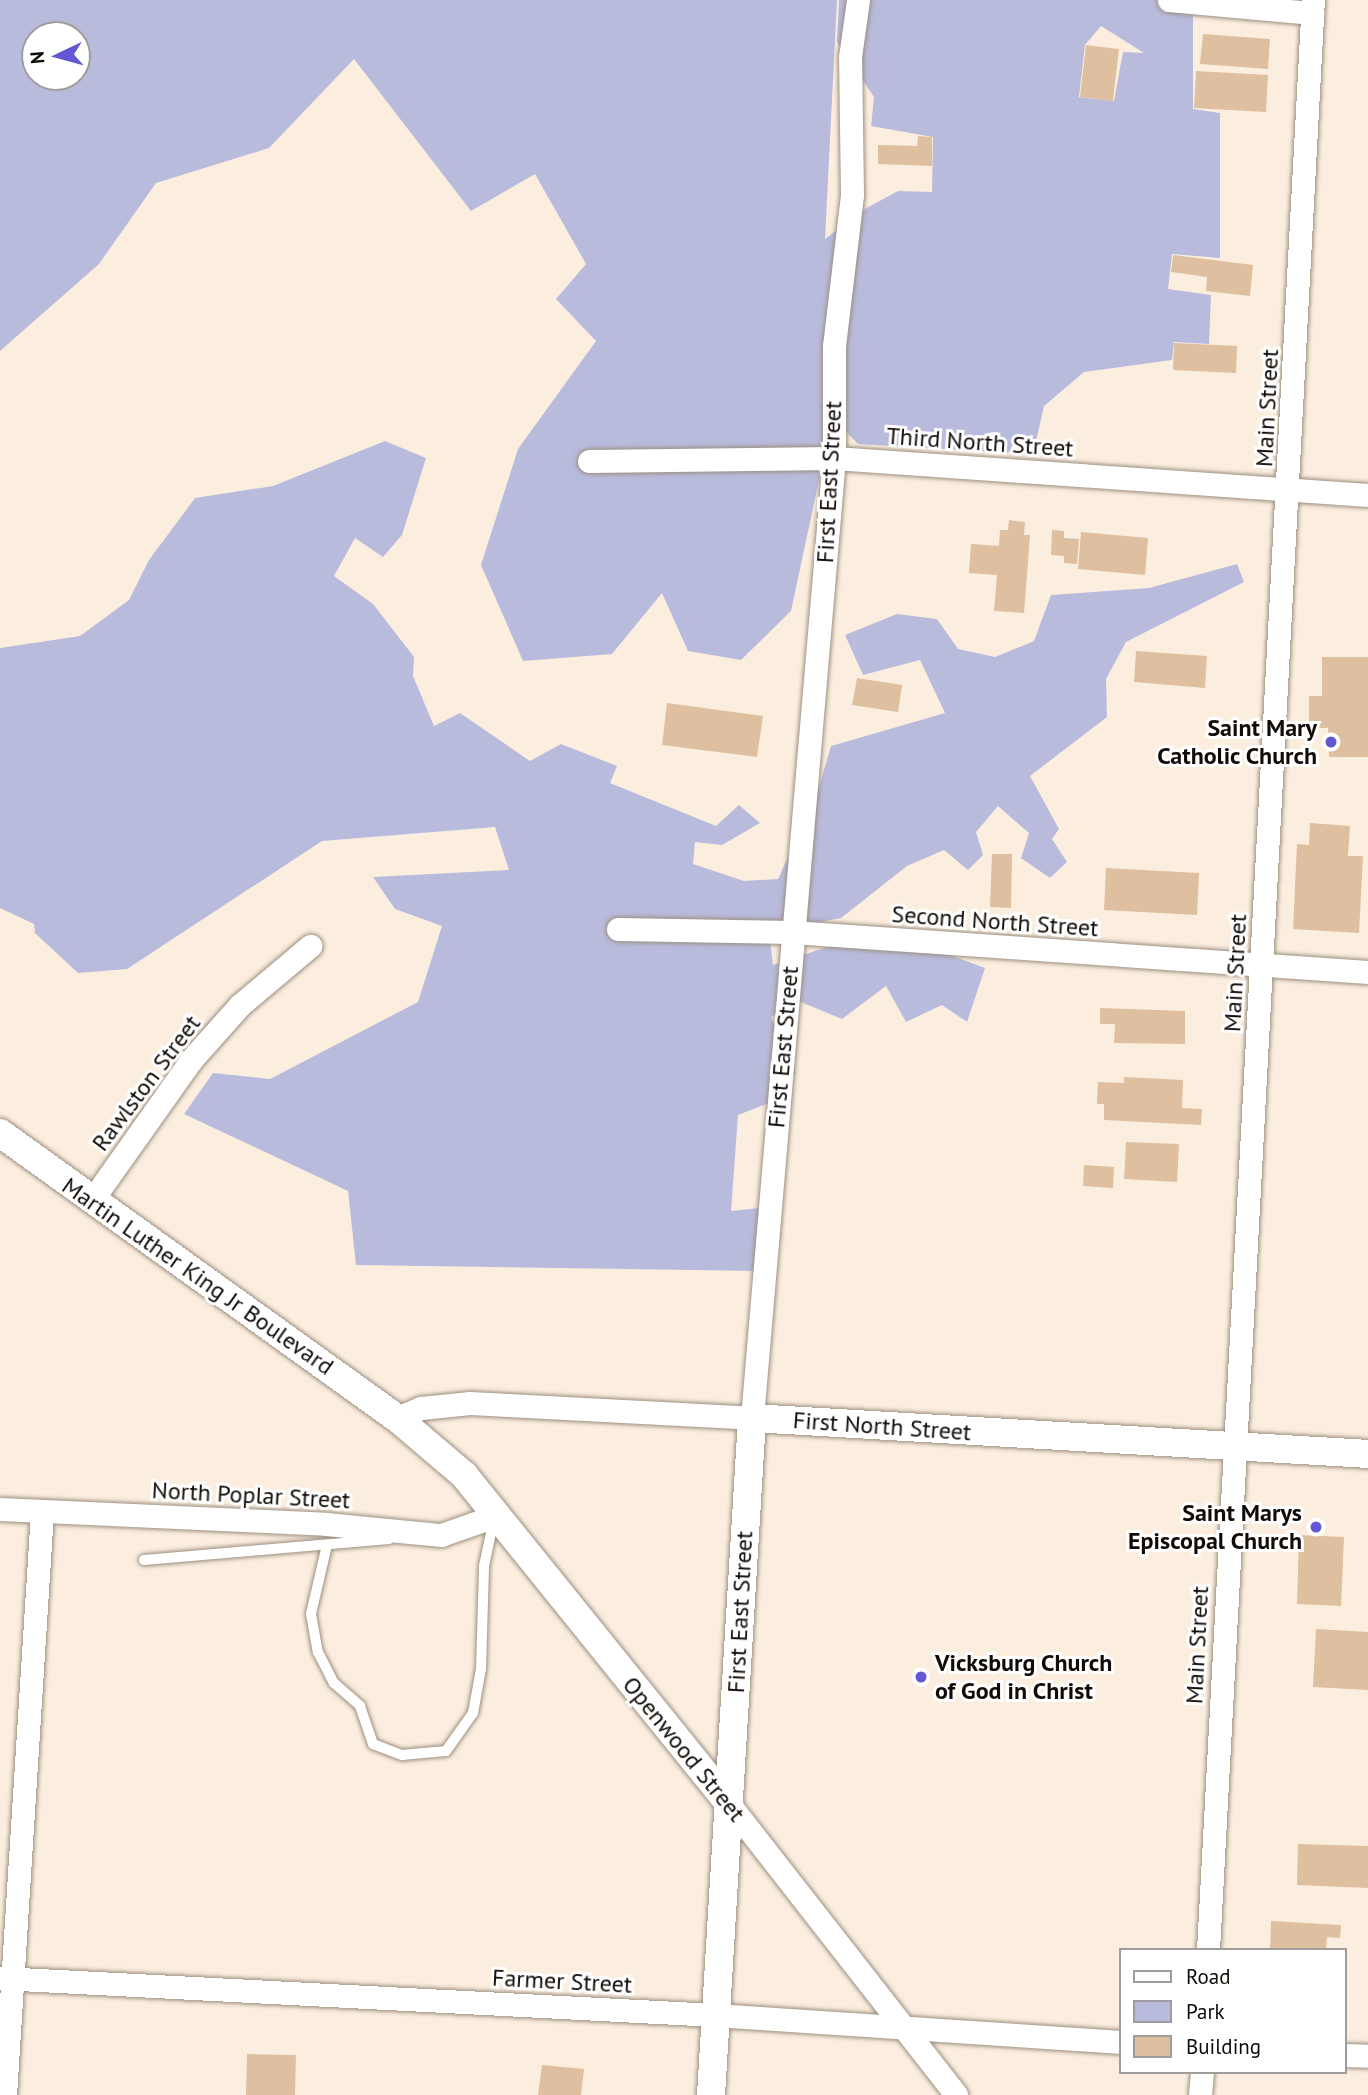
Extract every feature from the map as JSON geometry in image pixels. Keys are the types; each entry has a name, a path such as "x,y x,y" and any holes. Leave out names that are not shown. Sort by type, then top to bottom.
{"street":[{"name":"First East Street","path":"711,2095 752,1418 834,458 834,346 852,195 850,57 858,0"},
{"path":"1169,0 1312,6"},
{"name":"Main Street","path":"1208,1948 1233,1448 1290,490 1312,6"},
{"name":"Third North Street","path":"589,461 834,458 1368,495"},
{"name":"Second North Street","path":"618,929 792,932 1368,972"},
{"name":"Rawlston Street","path":"92,1200 191,1060 240,1005 310,946"},
{"name":"Martin Luther King Jr Boulevard","path":"0,1133 397,1418"},
{"name":"First North Street","path":"397,1418 421,1408 470,1403 1368,1454"},
{"name":"Openwood Street","path":"397,1418 464,1475 729,1804 956,2095"},
{"name":"North Poplar Street","path":"0,1509 326,1524 442,1535 495,1516"},
{"path":"5,2095 6,1979 42,1511"},
{"name":"Farmer Street","path":"6,1979 715,2015 1120,2042"},
{"path":"1347,2055 1368,2056"},
{"path":"1200,2095 1202,2074"}],"lane":[{"path":"327,1545 311,1614 318,1652 334,1683 360,1706 373,1744 402,1755 446,1751 473,1713 481,1669 484,1566 495,1516"},
{"path":"144,1560 442,1535"}],"green space":[{"path":"0,0 837,0 825,239 846,223 831,424 791,611 741,660 688,651 662,593 612,654 523,661 481,565 518,449 596,341 556,299 586,264 535,174 471,211 354,59 269,148 156,183 99,264 0,351"},
{"path":"839,0 1193,0 1193,109 1220,113 1220,258 1172,254 1168,289 1211,295 1209,344 1174,342 1172,360 1084,372 1044,406 1033,454 858,444 836,421 850,217 898,191 932,192 933,137 871,126 874,97 837,42","holes":["1101,26 1144,53 1123,52 1114,101 1079,97 1085,45"]},
{"path":"385,441 426,458 402,535 383,557 355,538 334,576 373,604 414,657 413,676 434,726 460,713 530,761 561,744 617,766 610,783 716,826 739,805 760,823 722,845 695,842 693,864 744,881 778,879 817,794 831,746 945,713 920,660 863,675 845,635 897,614 937,619 958,649 995,657 1034,641 1051,595 1149,588 1237,564 1244,582 1126,642 1106,679 1107,717 1030,776 1059,829 1052,839 1067,862 1050,878 1021,858 1029,833 998,806 976,832 983,855 968,870 944,850 907,866 841,918 769,932 773,965 863,935 909,940 985,968 967,1022 942,1005 906,1022 886,986 842,1019 801,1002 771,1017 796,1073 777,1100 738,1115 731,1211 769,1207 759,1271 356,1265 348,1191 184,1114 213,1073 270,1079 418,1002 442,926 395,909 373,877 509,870 495,827 322,841 127,969 78,973 35,933 34,924 0,908 0,648 80,636 129,600 149,560 195,498 273,486"}],"building":[{"path":"1203,34 1270,39 1268,69 1200,64"},
{"path":"1086,45 1119,49 1113,101 1080,97"},
{"path":"1196,71 1268,75 1266,112 1194,108"},
{"path":"918,136 932,137 932,166 878,164 878,145 917,146"},
{"path":"1173,255 1253,265 1250,296 1206,291 1207,277 1171,272"},
{"path":"1174,343 1237,346 1236,373 1173,370"},
{"path":"1009,520 1025,522 1024,535 1030,535 1024,613 994,611 997,575 969,573 971,544 999,546 1000,530 1008,530"},
{"path":"1052,530 1064,531 1064,538 1079,539 1077,564 1064,563 1064,556 1051,555"},
{"path":"1081,532 1148,538 1145,575 1078,569"},
{"path":"1136,651 1207,656 1205,688 1134,682"},
{"path":"1322,657 1368,657 1368,757 1329,757 1328,728 1309,728 1309,696 1322,696"},
{"path":"857,678 902,685 898,712 852,705"},
{"path":"667,703 763,716 757,757 662,745"},
{"path":"1310,823 1350,826 1348,856 1363,856 1359,933 1293,929 1297,844 1309,845"},
{"path":"992,854 1012,854 1011,908 990,907"},
{"path":"1106,868 1199,873 1197,915 1104,910"},
{"path":"1100,1008 1185,1011 1185,1044 1114,1043 1115,1024 1100,1024"},
{"path":"1124,1077 1183,1080 1182,1108 1202,1109 1201,1125 1104,1120 1104,1104 1097,1104 1098,1082 1124,1083"},
{"path":"1126,1142 1179,1144 1177,1182 1124,1179"},
{"path":"1084,1165 1114,1167 1113,1188 1083,1186"},
{"path":"1299,1535 1344,1537 1341,1606 1297,1604"},
{"path":"1316,1629 1368,1632 1368,1690 1313,1687"},
{"path":"1298,1844 1368,1846 1368,1888 1297,1885"},
{"path":"1271,1921 1341,1925 1340,1938 1327,1937 1326,1948 1270,1948"},
{"path":"247,2054 296,2055 295,2095 246,2095"},
{"path":"542,2065 584,2069 581,2095 538,2095"}],"place":[{"name":"Saint Mary Catholic Church","path":"1331,742"},
{"name":"Saint Marys Episcopal Church","path":"1316,1527"},
{"name":"Vicksburg Church of God in Christ","path":"921,1677"}]}
